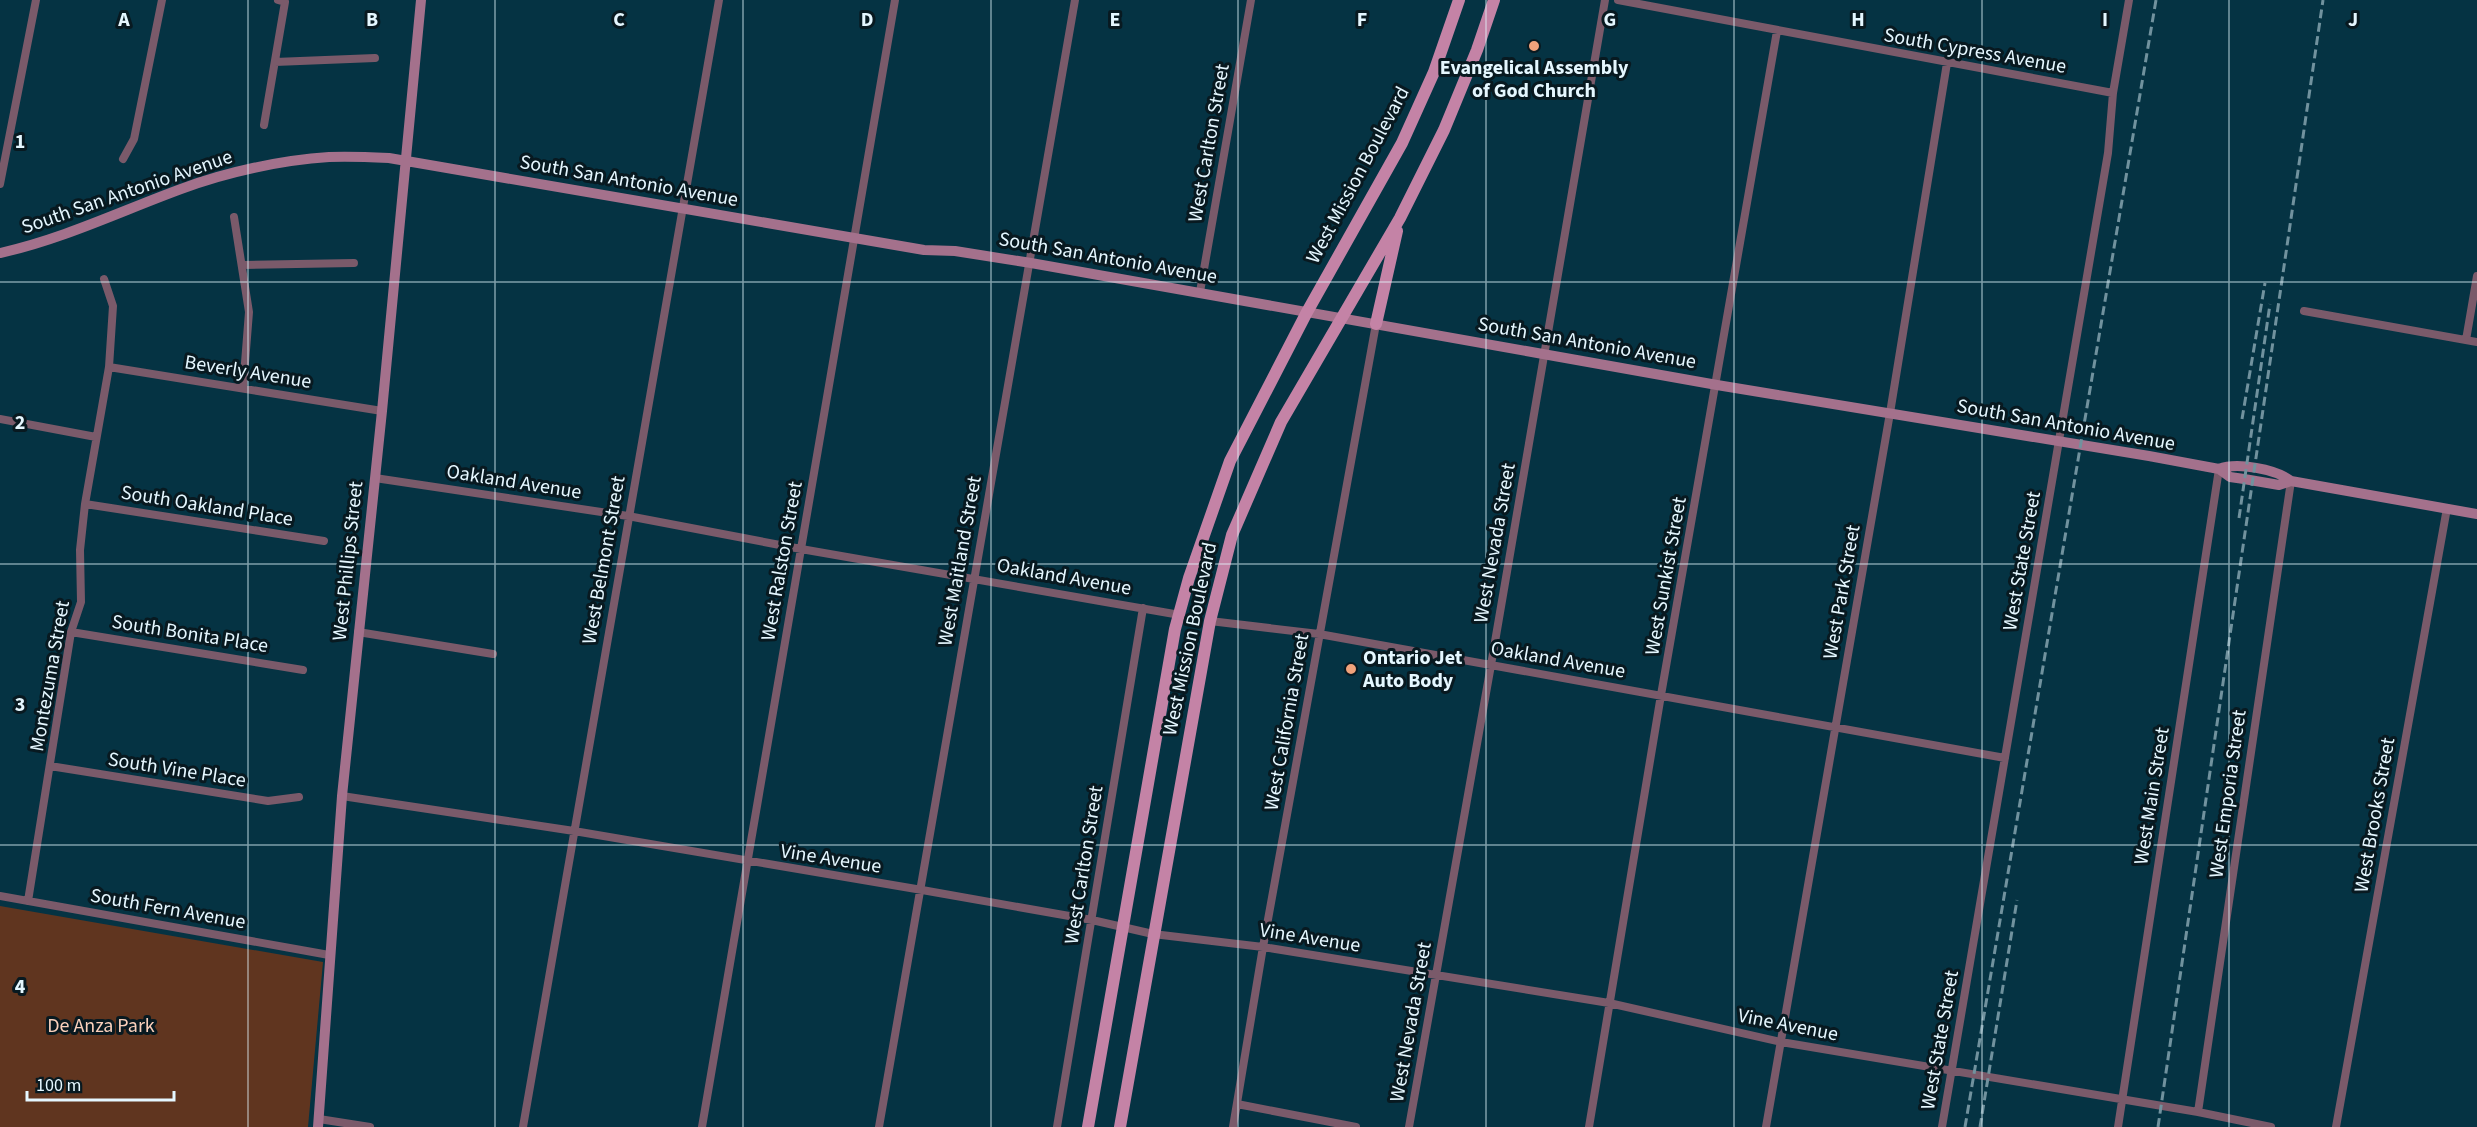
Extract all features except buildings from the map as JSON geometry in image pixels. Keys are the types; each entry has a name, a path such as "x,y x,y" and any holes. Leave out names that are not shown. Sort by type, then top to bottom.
{"main road":[{"name":"West Mission Boulevard","path":"1088,1127 1175,629 1189,578 1230,461 1307,312 1402,144 1434,72 1459,0"},
{"name":"West Mission Boulevard","path":"1120,1127 1210,621 1232,535 1281,422 1400,218 1444,130 1477,50 1494,0"},
{"path":"1376,324 1400,218"}],"street":[{"path":"0,184 36,0"},
{"path":"123,159 134,139 162,0"},
{"name":"West Phillips Street","path":"318,1123 342,796 421,0"},
{"name":"West Belmont Street","path":"523,1127 719,0"},
{"name":"West Ralston Street","path":"702,1127 896,0"},
{"name":"West Maitland Street","path":"879,1127 1075,0"},
{"name":"West Carlton Street","path":"1200,292 1251,0"},
{"name":"West Nevada Street","path":"1408,1127 1491,665 1605,0"},
{"name":"South Cypress Avenue","path":"1618,0 2113,93"},
{"name":"West State Street","path":"1942,1127 2108,153 2113,93 2128,0"},
{"path":"264,125 275,62 282,1"},
{"name":"West Sunkist Street","path":"1589,1127 1661,695 1717,385 1777,31"},
{"path":"275,62 375,58"},
{"name":"West Park Street","path":"1766,1127 1890,413 1947,63"},
{"name":"South San Antonio Avenue","path":"0,253 28,246 138,207 183,188 239,171 329,157 389,158 924,250 955,251 1200,292 1717,385 2218,469 2230,477 2279,485 2291,481 2477,514"},
{"path":"234,217 249,312 243,388"},
{"path":"243,264 354,263"},
{"path":"2466,340 2477,276"},
{"name":"Montezuma Street","path":"28,901 71,632 81,602 80,550 85,504 109,367 113,306 105,279"},
{"path":"2304,311 2477,342"},
{"name":"West California Street","path":"1233,1127 1263,947 1376,324"},
{"name":"Beverly Avenue","path":"109,367 382,411"},
{"path":"0,419 96,437"},
{"name":"West Main Street","path":"2118,1127 2218,469"},
{"name":"Oakland Avenue","path":"375,478 628,516 801,549 1179,615"},
{"name":"West Emporia Street","path":"2198,1112 2291,481"},
{"name":"South Oakland Place","path":"85,504 324,541"},
{"name":"West Brooks Street","path":"2336,1127 2447,508"},
{"name":"West Carlton Street","path":"1056,1127 1143,608"},
{"name":"Oakland Avenue","path":"1210,621 1320,634 2005,758"},
{"name":"South Bonita Place","path":"71,632 303,670"},
{"path":"358,632 493,654"},
{"name":"South Vine Place","path":"50,766 268,801 299,797"},
{"name":"Vine Avenue","path":"342,796 574,831 746,862 922,890 1092,920 1153,934 1263,947 1609,1003 1781,1042 2198,1112 2256,1126 2271,1127"},
{"name":"South Fern Avenue","path":"0,896 329,955"},
{"path":"1237,1104 1356,1127"},
{"path":"318,1123 370,1127"}],"green space":[{"name":"De Anza Park","path":"0,906 323,962 308,1127 0,1127"}],"railway":[{"path":"1965,1127 2156,0"},
{"path":"2158,1127 2323,0"},
{"path":"2242,419 2265,283"},
{"path":"2239,518 2270,304"},
{"path":"1980,1127 2017,900"}],"place":[{"name":"Evangelical Assembly of God Church","path":"1534,46"},
{"name":"Ontario Jet Auto Body","path":"1351,669"}]}
